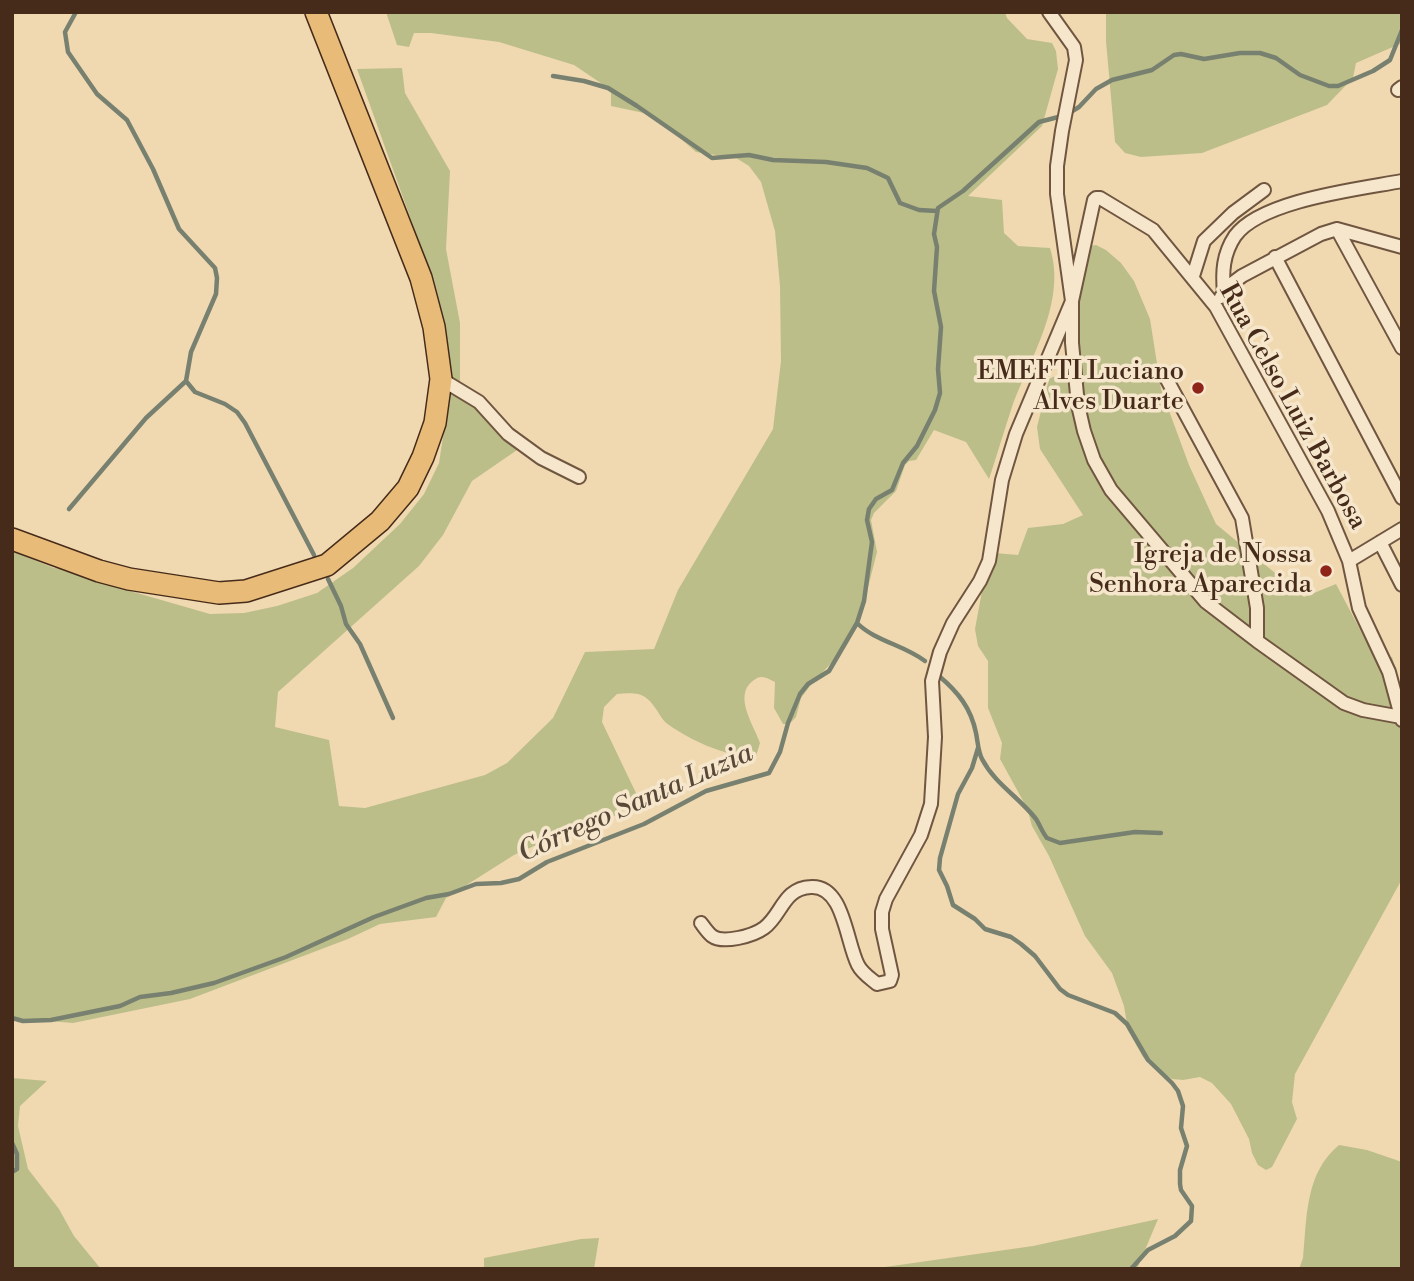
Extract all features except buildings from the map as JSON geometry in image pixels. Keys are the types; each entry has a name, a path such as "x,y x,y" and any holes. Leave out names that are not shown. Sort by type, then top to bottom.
{"highway":[{"path":"12,539 99,571 130,579 219,593 246,591 327,565 380,521 408,488 435,423 441,379 434,327 421,278 316,12"}],"street":[{"path":"1049,12 1074,47 1076,60 1057,166 1057,194 1072,301 1072,343 1078,405 1094,460 1111,489 1176,569 1206,601 1256,641 1345,702 1363,710 1401,719"},
{"path":"1224,293 1224,259 1237,233 1250,223 1266,214 1313,198 1346,189 1402,181"},
{"path":"1193,276 1204,241 1233,213 1264,190"},
{"name":"Rua Celso Luiz Barbosa","path":"1072,301 1096,198 1153,230 1193,276 1216,307 1328,511 1349,562 1359,608 1389,671 1401,719"},
{"path":"1216,307 1224,293 1242,276 1321,234 1337,229 1402,247"},
{"path":"1337,229 1402,348"},
{"path":"1275,257 1402,498"},
{"path":"701,923 712,937 722,939 757,933 766,927 791,893 802,888 821,887 831,894 837,904 858,965 877,984 890,981 892,975 882,929 882,912 886,899 921,835 931,804 934,737 932,681 940,652 953,623 980,581 989,561 1002,480 1016,434 1072,301"},
{"path":"1165,376 1242,518 1257,608 1256,641"},
{"path":"441,379 479,402 508,434 541,458 579,477"},
{"path":"1349,562 1402,529"},
{"path":"1380,542 1402,585"}],"green space":[{"path":"386,12 1005,12 1007,18 1027,39 1052,43 1058,69 1042,126 968,196 1002,200 1004,233 1018,246 1050,248 1054,268 1054,289 1044,329 1012,407 989,479 966,442 934,430 916,460 905,465 896,491 874,513 871,520 877,552 860,619 833,661 801,698 796,717 789,724 783,724 774,708 775,682 759,677 748,686 745,694 746,710 760,743 756,756 734,755 699,742 667,724 646,697 631,693 617,694 604,707 602,722 636,793 633,804 611,818 570,830 514,855 446,898 436,917 380,924 348,939 190,999 73,1023 12,1018 12,551 54,568 76,570 85,578 210,614 244,613 317,593 353,568 400,524 424,494 439,463 448,404 449,359 445,328 434,284 357,69 402,68 405,93 450,171 446,249 460,323 460,391 520,448 472,481 443,535 419,566 278,692 275,727 329,740 339,806 365,808 485,775 507,763 553,718 585,652 654,649 678,590 773,429 781,361 780,286 775,231 761,182 749,166 736,158 696,152 659,120 644,113 611,106 611,90 574,65 499,42 431,33 414,33 409,47 397,45"},
{"path":"1106,12 1402,12 1402,43 1356,63 1353,78 1327,105 1202,153 1141,157 1125,153 1115,142"},
{"path":"1096,245 1121,263 1134,281 1150,319 1161,389 1189,465 1216,524 1304,597 1336,584 1372,652 1382,660 1392,657 1402,692 1402,879 1295,1074 1292,1102 1297,1119 1272,1167 1266,1170 1258,1165 1249,1139 1231,1104 1212,1083 1200,1077 1172,1079 1143,1057 1128,1030 1124,1006 1112,973 1085,936 1049,856 1032,826 1027,808 1000,759 1002,743 988,708 988,661 978,646 975,629 982,591 995,553 1018,555 1028,528 1063,524 1083,515 1040,449 1037,427 1049,379 1061,373 1069,374 1083,247"},
{"path":"12,1078 47,1081 20,1106 18,1126 28,1169 59,1209 74,1236 101,1269 12,1269"},
{"path":"1339,1145 1367,1150 1402,1162 1402,1269 1299,1269 1314,1182 1328,1156"},
{"path":"1158,1219 1137,1269 871,1269 1033,1246"},
{"path":"599,1238 594,1269 484,1269 484,1258"}],"waterway":[{"path":"76,12 65,32 68,52 97,94 127,120 153,169 179,229 215,268 216,294 191,352 186,381 195,392 237,412 314,555"},
{"name":"Córrego Santa Luzia","path":"12,1018 23,1021 51,1020 120,1006 140,997 214,983 286,957 374,917 426,898 449,894 476,884 519,879 547,862 644,824 706,791 769,773 780,752 800,694 808,684 829,671 857,623 864,601 872,542 867,520 869,509 876,499 892,490 903,463 917,446 935,410 940,393 938,369 941,327 934,291 937,247 934,234 938,208 963,191 1039,122 1066,115 1079,107 1096,89 1112,80 1152,70 1174,55 1204,59 1240,53 1260,53 1276,58 1300,75 1329,86 1338,86 1373,71 1390,60 1402,30"},
{"path":"553,76 608,88 712,158 749,155 773,160 826,162 867,168 888,178 900,203 919,210 937,211"},
{"path":"69,509 146,418 186,381"},
{"path":"328,579 346,624 360,644 393,718"},
{"path":"857,623 872,634 925,661"},
{"path":"939,676 958,694 967,708 987,768 1036,819 1047,838 1060,843 1135,832 1161,833"},
{"path":"978,748 972,768 958,794 940,858 939,870 953,905 985,929 1011,937 1021,944 1035,956 1060,989 1068,995 1115,1013 1127,1024 1148,1060 1178,1091 1183,1106 1181,1128 1187,1146 1180,1170 1180,1184 1192,1206 1191,1221 1175,1236 1148,1250 1131,1269"},
{"path":"12,1143 17,1154 17,1169 12,1172"}],"place":[{"name":"EMEFTI Luciano Alves Duarte","path":"1198,388"},
{"name":"Igreja de Nossa Senhora Aparecida","path":"1326,571"}]}
